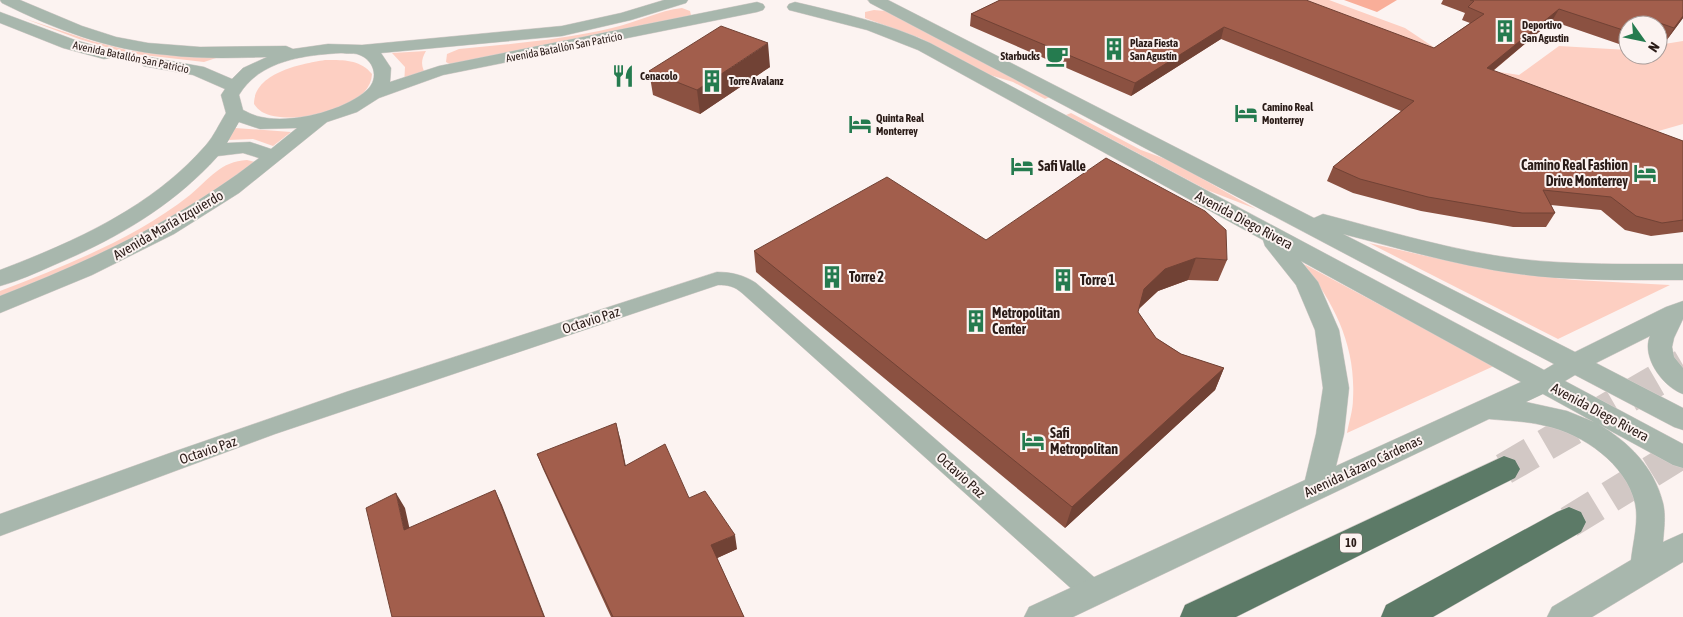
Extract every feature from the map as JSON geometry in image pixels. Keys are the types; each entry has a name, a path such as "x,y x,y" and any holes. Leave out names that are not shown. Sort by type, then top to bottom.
{"highway":[{"name":"10","path":"1198,617 1504,468"},
{"path":"1399,617 1569,522"}],"street":[{"name":"Avenida Batallón San Patricio","path":"8,0 45,17 127,44 149,49 230,52 303,51 323,48 361,50 562,31 625,17 681,0"},
{"path":"681,0 700,9 701,13 698,20"},
{"path":"736,0 757,7"},
{"path":"784,8 818,0"},
{"name":"Avenida Diego Rivera","path":"876,0 1683,420"},
{"name":"Avenida Batallón San Patricio","path":"320,119 350,108 374,94 440,71 757,7"},
{"name":"Avenida Diego Rivera","path":"757,7 784,8 867,25 918,44 1683,457"},
{"name":"Avenida Batallón San Patricio","path":"0,17 28,30 99,53 198,71 234,86"},
{"path":"440,71 430,64 428,57 443,43"},
{"path":"361,50 374,56 383,65 382,82 374,94"},
{"path":"303,51 262,66 240,78 230,95 235,113 259,123 293,124 320,119"},
{"path":"198,71 220,62 230,52"},
{"name":"Avenida María Izquierdo","path":"0,278 72,248 139,213 181,182 211,151 235,113"},
{"name":"Avenida María Izquierdo","path":"0,305 64,279 142,242 218,198 320,119"},
{"path":"211,151 243,147 255,148 272,157"},
{"path":"1273,206 1393,240 1498,263 1582,271 1683,272"},
{"path":"1266,232 1306,282 1326,330 1336,388 1330,434 1316,488"},
{"name":"Octavio Paz","path":"0,525 215,447 582,322 717,279 727,278 740,281 749,288 1092,592"},
{"path":"1679,311 1659,343 1662,360 1683,384"},
{"name":"Avenida Lázaro Cárdenas","path":"1040,617 1544,382 1574,363 1679,311"},
{"path":"1484,409 1529,412 1555,417 1581,427 1601,438 1624,457 1639,476 1649,504 1646,568"},
{"path":"1608,417 1683,473"},
{"path":"1563,617 1683,546"}],"shaded area":[{"path":"1276,0 1329,0 1405,28 1441,52 1493,71 1519,75 1559,46 1618,49 1618,65 1668,65 1668,43 1683,41 1683,124 1641,136"},
{"path":"1344,0 1397,0 1377,12"},
{"path":"682,8 690,11 691,15 685,19 455,67 446,62 447,54 459,49 574,36 621,26 665,11"},
{"path":"874,10 885,11 1050,97 1045,99 1013,82 990,75 920,38 865,18 865,12"},
{"path":"23,18 92,41 131,51 219,57 204,62 126,53 79,39"},
{"path":"426,51 422,64 428,77 404,86 405,67 392,53"},
{"path":"325,60 350,61 362,65 372,74 368,87 358,98 344,106 308,116 290,118 274,116 262,112 254,104 256,93 270,78 280,72 303,64"},
{"path":"1071,113 1141,150 1171,161 1256,209 1207,190 1066,115"},
{"path":"235,128 291,132 273,146 253,139 228,140"},
{"path":"247,160 255,162 169,224 0,300 0,291 75,261 123,238 169,211 223,167 238,161"},
{"path":"1369,243 1523,274 1575,280 1670,285 1558,339"},
{"path":"1304,264 1494,366 1347,433 1352,412 1353,380 1347,344 1334,311"}],"building":[{"path":"1000,0 1306,0 1434,48 1484,14 1468,7 1474,1 1470,0 1683,0 1683,16 1674,28 1668,26 1668,15 1618,15 1618,28 1559,9 1487,68 1683,141 1683,220 1662,223 1636,216 1611,197 1543,190 1555,213 1522,213 1428,197 1360,179 1333,167 1414,101 1224,27 1135,83 971,14"},
{"path":"721,26 768,43 697,90 649,71"},
{"name":"Metropolitan Center","path":"1106,158 1205,211 1226,230 1227,260 1196,258 1165,269 1144,289 1138,312 1156,338 1181,354 1224,368 1072,507 754,251 887,177 986,240"},
{"path":"616,423 625,466 665,444 689,498 705,491 735,535 711,545 744,617 613,617 537,454"},
{"path":"495,490 544,617 392,617 366,508 396,493 404,530"}],"tunnel":[{"path":"1504,469 1683,365"},
{"path":"1569,522 1683,452"}],"place":[{"name":"Deportivo San Agustin","path":"1505,31"},
{"name":"Plaza Fiesta San Agustín","path":"1114,49"},
{"name":"Starbucks","path":"1057,56"},
{"name":"Cenacolo","path":"623,76"},
{"name":"Torre Avalanz","path":"712,81"},
{"name":"Camino Real Monterrey","path":"1246,113"},
{"name":"Quinta Real Monterrey","path":"860,124"},
{"name":"Safi Valle","path":"1022,166"},
{"name":"Camino Real Fashion Drive Monterrey","path":"1645,173"},
{"name":"Torre 2","path":"832,277"},
{"name":"Torre 1","path":"1063,280"},
{"name":"Metropolitan Center","path":"976,321"},
{"name":"Safi Metropolitan","path":"1033,441"}]}
